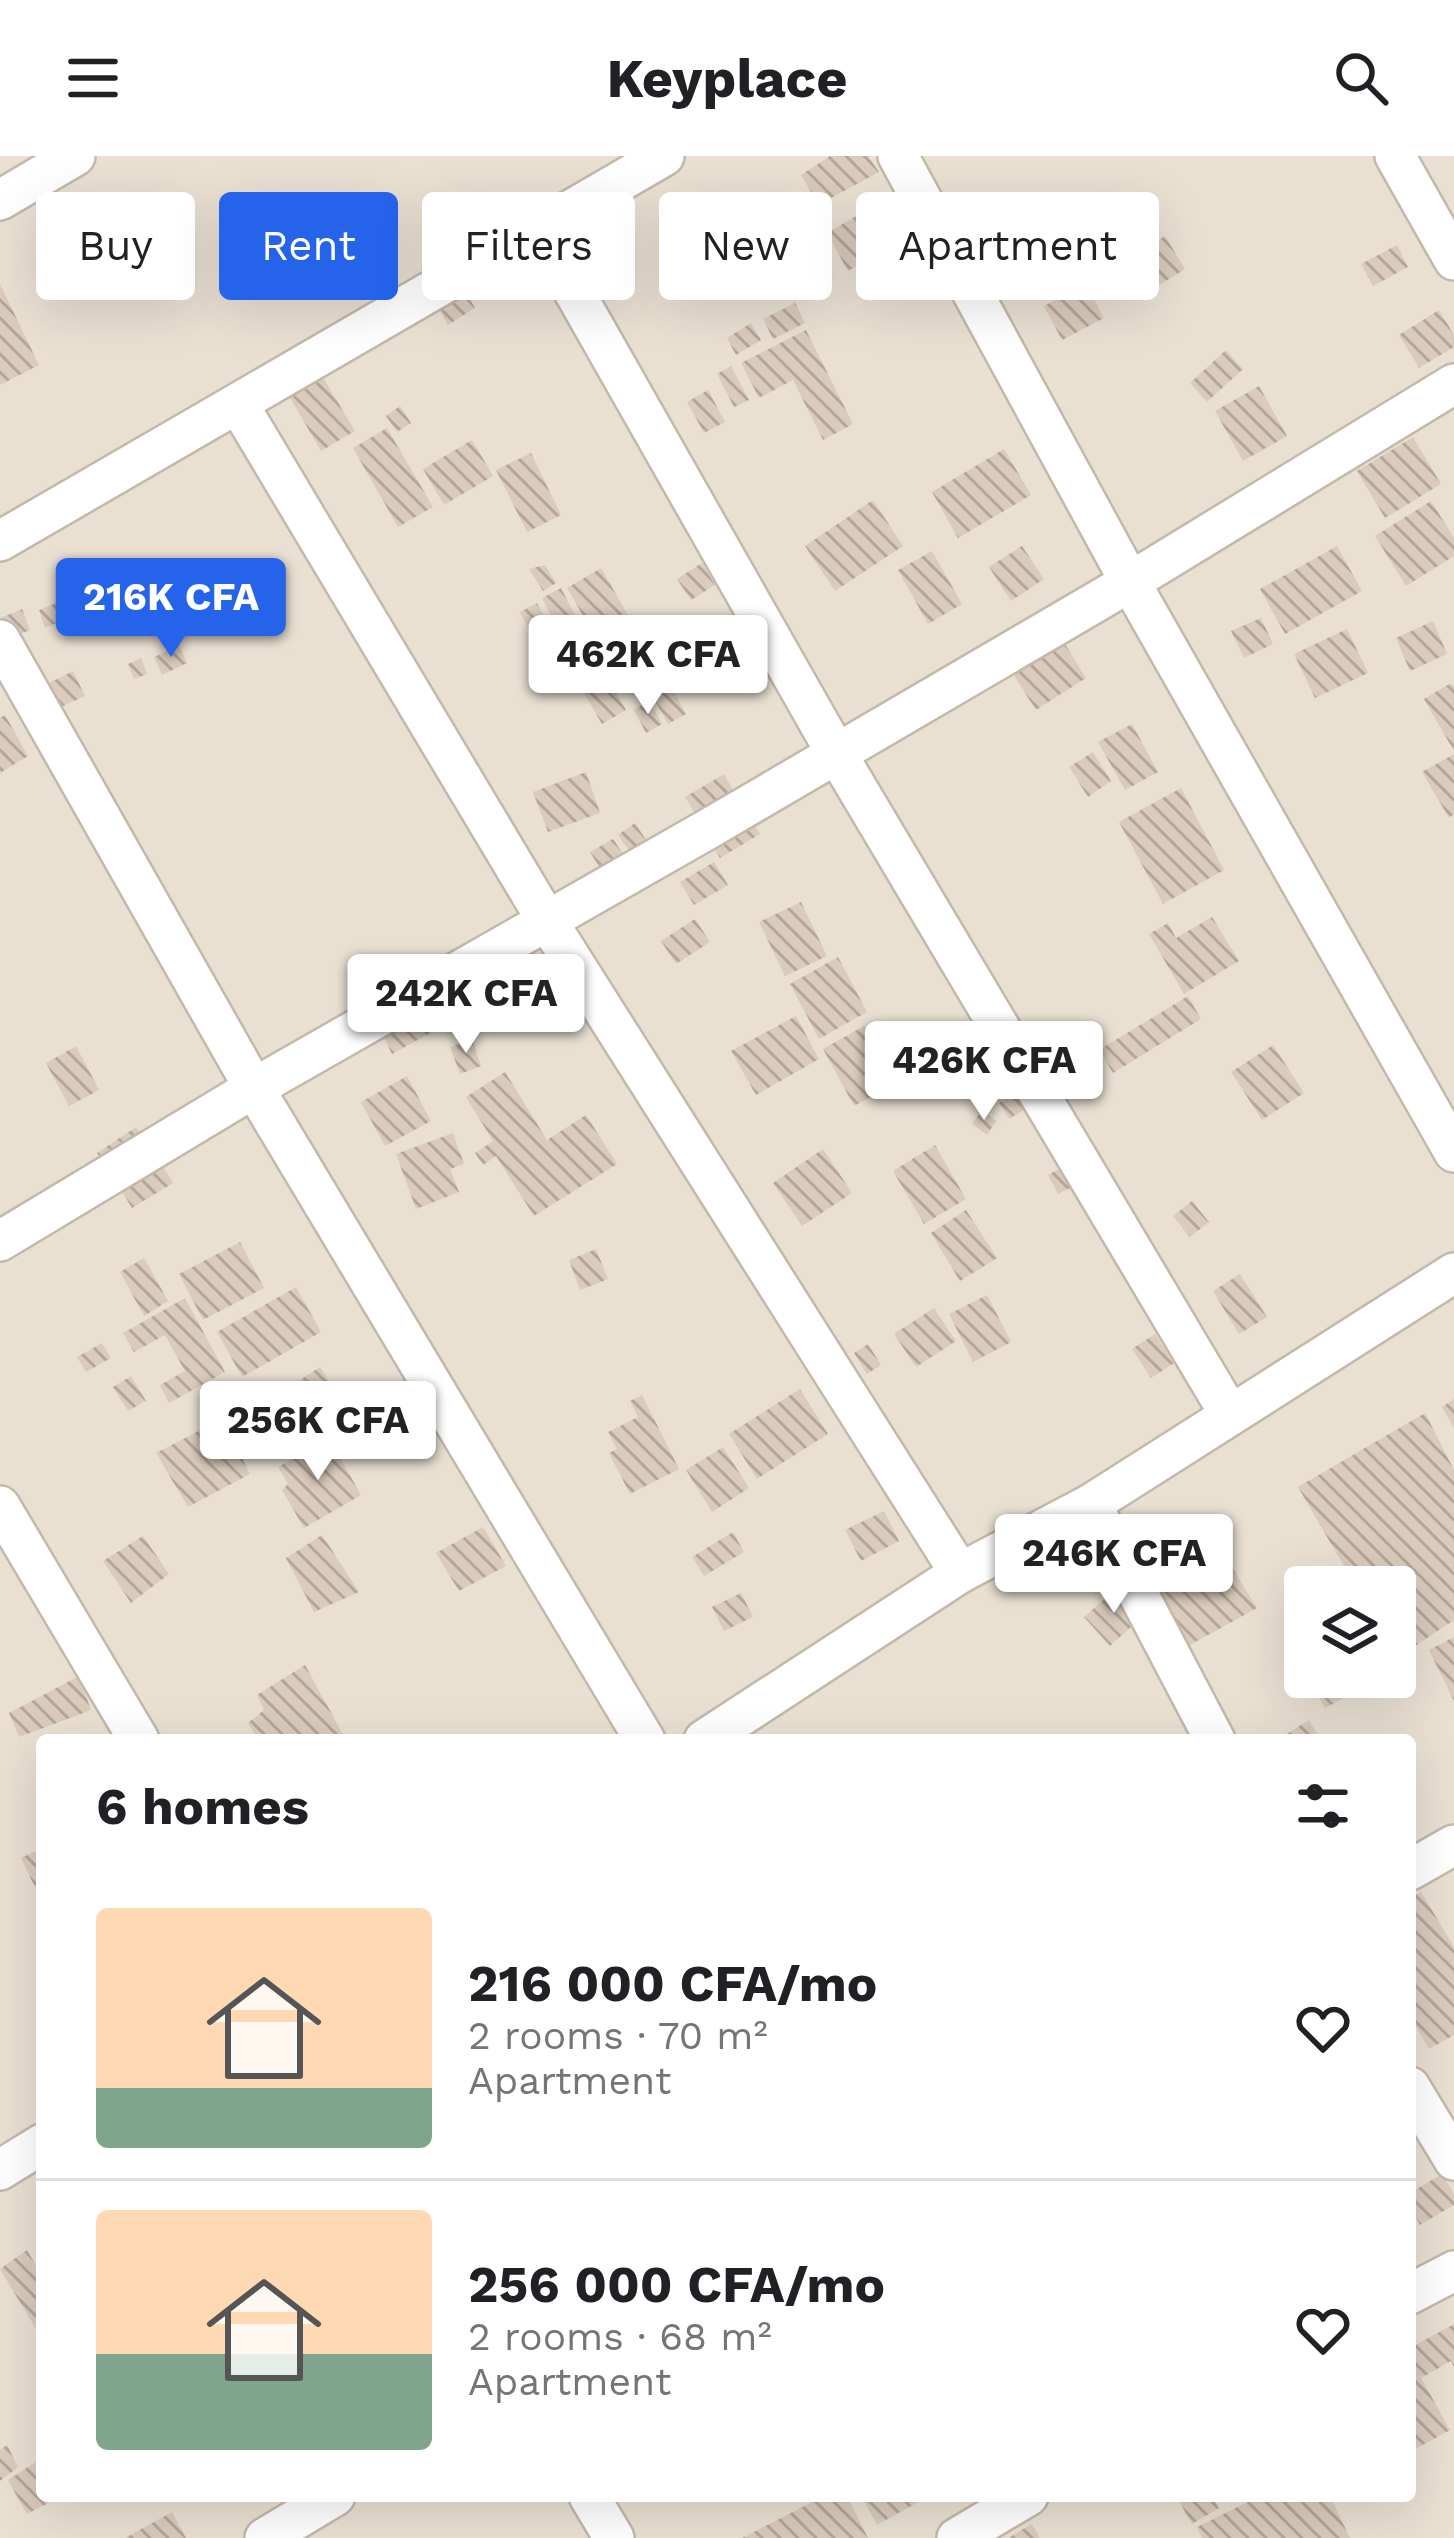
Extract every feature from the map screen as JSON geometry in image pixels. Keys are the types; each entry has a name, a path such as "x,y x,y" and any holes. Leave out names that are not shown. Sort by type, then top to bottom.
{"street":[{"path":"0,200 75,156"},
{"path":"603,192 664,156"},
{"path":"898,156 1130,582 1454,1152"},
{"path":"1395,156 1454,260"},
{"path":"0,541 422,298"},
{"path":"579,300 836,751 1229,1413"},
{"path":"0,1241 254,1088 708,830 1130,582 1454,385"},
{"path":"238,404 547,919 960,1573"},
{"path":"0,640 254,1088 641,1734"},
{"path":"713,1734 960,1573 1090,1504 1454,1273"},
{"path":"1090,1504 1212,1734"},
{"path":"0,1506 135,1734"},
{"path":"1416,1867 1454,1845"},
{"path":"1416,2097 1454,2160"},
{"path":"0,2170 36,2148"},
{"path":"1416,2291 1454,2271"},
{"path":"265,2538 325,2502"},
{"path":"593,2502 614,2538"},
{"path":"957,2538 1018,2502"}],"shaded area":[{"path":"0,156 1454,156 1454,2538 0,2538"}],"building":[{"path":"830,156 868,156 879,172 832,197 832,192 811,192 801,175"},
{"path":"856,216 856,266 848,271 832,242 832,230"},
{"path":"1165,236 1185,269 1159,285 1159,240"},
{"path":"1397,245 1408,267 1373,286 1361,264"},
{"path":"0,284 39,365 0,385"},
{"path":"434,300 470,300 475,308 448,325"},
{"path":"1055,300 1094,300 1104,318 1062,340 1044,306"},
{"path":"795,303 805,323 773,339 763,319"},
{"path":"1439,310 1454,335 1454,347 1419,368 1399,335"},
{"path":"751,323 761,340 736,355 727,338"},
{"path":"806,330 853,424 823,440 793,380 759,398 741,363"},
{"path":"1226,350 1243,369 1207,402 1190,383"},
{"path":"731,366 749,400 734,407 717,374"},
{"path":"318,369 355,431 321,451 285,389"},
{"path":"1259,386 1287,436 1243,461 1215,411"},
{"path":"708,390 725,422 704,433 687,402"},
{"path":"400,406 411,423 397,432 386,416"},
{"path":"387,428 433,507 398,527 353,448"},
{"path":"1413,437 1441,484 1385,518 1357,471"},
{"path":"472,440 493,476 444,505 423,469"},
{"path":"1004,449 1031,495 958,538 932,492"},
{"path":"531,453 561,515 527,532 496,470"},
{"path":"873,500 903,546 835,591 805,546"},
{"path":"1431,501 1454,538 1454,556 1406,586 1375,536"},
{"path":"1022,546 1044,579 1011,601 989,567"},
{"path":"1337,546 1362,591 1285,634 1260,589"},
{"path":"932,551 962,604 928,624 898,570"},
{"path":"702,563 715,585 691,600 677,579"},
{"path":"545,565 556,583 543,591 529,569"},
{"path":"155,566 165,584 135,603 124,585"},
{"path":"601,568 636,629 602,649 567,588"},
{"path":"561,588 593,651 574,661 542,598"},
{"path":"64,600 71,617 45,628 39,610"},
{"path":"537,603 569,665 552,674 520,612"},
{"path":"22,609 30,630 14,636 1,618"},
{"path":"1261,618 1273,644 1244,658 1231,631"},
{"path":"1050,620 1086,678 1036,710 999,652"},
{"path":"1433,621 1447,654 1410,671 1396,638"},
{"path":"1347,629 1368,673 1315,698 1294,654"},
{"path":"179,645 187,663 162,675 154,657"},
{"path":"141,658 147,674 134,679 128,664"},
{"path":"596,658 626,710 602,724 572,672"},
{"path":"73,671 85,696 54,710 43,686"},
{"path":"1451,683 1454,687 1454,751 1424,699"},
{"path":"671,687 686,714 668,724 653,697"},
{"path":"649,701 662,724 646,733 634,710"},
{"path":"5,715 28,756 0,773 0,718"},
{"path":"1132,724 1158,772 1125,790 1098,742"},
{"path":"1093,752 1111,781 1088,797 1069,767"},
{"path":"1454,754 1454,814 1449,818 1422,772"},
{"path":"586,772 600,813 548,832 533,792"},
{"path":"724,774 740,802 702,825 685,797"},
{"path":"1181,788 1224,870 1163,904 1119,822"},
{"path":"747,813 760,834 720,858 708,838"},
{"path":"635,823 646,840 630,852 618,835"},
{"path":"613,839 623,854 604,875 590,852"},
{"path":"714,862 728,885 694,905 680,882"},
{"path":"801,902 827,956 785,976 759,922"},
{"path":"1212,917 1239,961 1184,994 1149,934 1168,923 1176,938"},
{"path":"695,919 710,942 676,964 661,941"},
{"path":"432,955 446,969 367,1017 357,1001"},
{"path":"838,957 867,1012 819,1039 790,984"},
{"path":"1188,996 1201,1019 1113,1073 1099,1050"},
{"path":"420,1001 434,1031 392,1054 378,1026"},
{"path":"796,1016 819,1059 756,1095 731,1051"},
{"path":"864,1026 895,1084 854,1106 823,1049"},
{"path":"472,1039 481,1066 460,1074 450,1047"},
{"path":"1273,1045 1304,1093 1262,1120 1231,1072"},
{"path":"76,1046 99,1090 69,1106 46,1063"},
{"path":"505,1072 547,1140 586,1115 617,1164 534,1216 496,1156 483,1165 475,1153 493,1141 466,1097"},
{"path":"407,1076 431,1121 385,1146 361,1102"},
{"path":"1022,1089 1032,1105 1009,1119 999,1103"},
{"path":"982,1110 996,1121 987,1135 972,1124"},
{"path":"136,1127 148,1146 109,1171 97,1153"},
{"path":"453,1133 464,1164 450,1169 459,1192 416,1209 396,1154"},
{"path":"935,1145 966,1199 924,1224 893,1171"},
{"path":"823,1149 852,1193 802,1226 773,1183"},
{"path":"156,1155 173,1183 132,1208 115,1180"},
{"path":"1068,1164 1078,1184 1058,1194 1048,1175"},
{"path":"1192,1201 1209,1222 1190,1237 1173,1216"},
{"path":"966,1210 997,1258 960,1281 931,1233"},
{"path":"240,1242 264,1288 203,1320 179,1274"},
{"path":"596,1249 608,1279 580,1290 569,1260"},
{"path":"144,1258 168,1301 144,1316 120,1272"},
{"path":"1240,1274 1267,1317 1239,1334 1213,1291"},
{"path":"296,1287 321,1332 242,1377 217,1332"},
{"path":"987,1295 1011,1342 973,1362 949,1314"},
{"path":"185,1298 225,1372 169,1403 160,1385 185,1371 165,1335 134,1352 123,1333"},
{"path":"934,1308 956,1341 916,1367 894,1334"},
{"path":"1155,1334 1174,1363 1151,1378 1132,1349"},
{"path":"102,1343 111,1358 86,1372 77,1357"},
{"path":"868,1344 881,1365 867,1374 854,1353"},
{"path":"320,1367 344,1404 295,1436 272,1398"},
{"path":"131,1376 146,1401 128,1411 113,1387"},
{"path":"800,1389 828,1434 757,1479 729,1434"},
{"path":"642,1395 679,1469 630,1494 609,1453 617,1449 608,1432 638,1417 630,1401"},
{"path":"1454,1399 1454,1428 1442,1407"},
{"path":"1425,1413 1454,1470 1454,1620 1416,1645 1416,1566 1344,1566 1298,1487"},
{"path":"222,1419 250,1474 188,1507 156,1453"},
{"path":"329,1438 361,1495 304,1528 282,1490 288,1484 278,1467"},
{"path":"723,1447 749,1488 712,1512 686,1470"},
{"path":"884,1511 899,1541 861,1561 845,1530"},
{"path":"483,1527 506,1566 459,1591 436,1553"},
{"path":"733,1532 744,1552 704,1576 692,1557"},
{"path":"322,1535 359,1592 314,1612 286,1558"},
{"path":"143,1536 169,1574 131,1603 103,1561"},
{"path":"1215,1540 1257,1608 1179,1651 1141,1578"},
{"path":"1119,1586 1144,1615 1110,1646 1084,1617"},
{"path":"741,1593 753,1617 724,1631 712,1607"},
{"path":"1454,1637 1454,1701 1429,1650"},
{"path":"305,1665 343,1734 254,1734 248,1723 264,1710 257,1695"},
{"path":"79,1676 91,1710 19,1737 9,1713"},
{"path":"1320,1698 1343,1698 1325,1708"},
{"path":"1309,1720 1317,1734 1287,1734"},
{"path":"36,1851 36,1889 21,1858"},
{"path":"1421,1892 1454,1947 1454,2035 1429,2049 1416,2026 1416,1895"},
{"path":"1442,2174 1454,2194 1454,2205 1420,2225 1416,2189"},
{"path":"27,2250 36,2266 36,2329 0,2269"},
{"path":"1454,2324 1454,2367 1451,2361 1421,2378 1450,2430 1416,2449 1416,2345"},
{"path":"7,2445 18,2467 0,2481 0,2450"},
{"path":"36,2462 36,2502 50,2502 27,2514 8,2480"},
{"path":"812,2502 850,2502 868,2538 742,2538"},
{"path":"864,2502 918,2502 877,2525"},
{"path":"1179,2502 1216,2502 1219,2508 1192,2524"},
{"path":"1248,2502 1333,2502 1350,2538 1202,2538 1197,2527"},
{"path":"172,2512 186,2538 125,2538"},
{"path":"1032,2524 1040,2538 1008,2538"}]}
